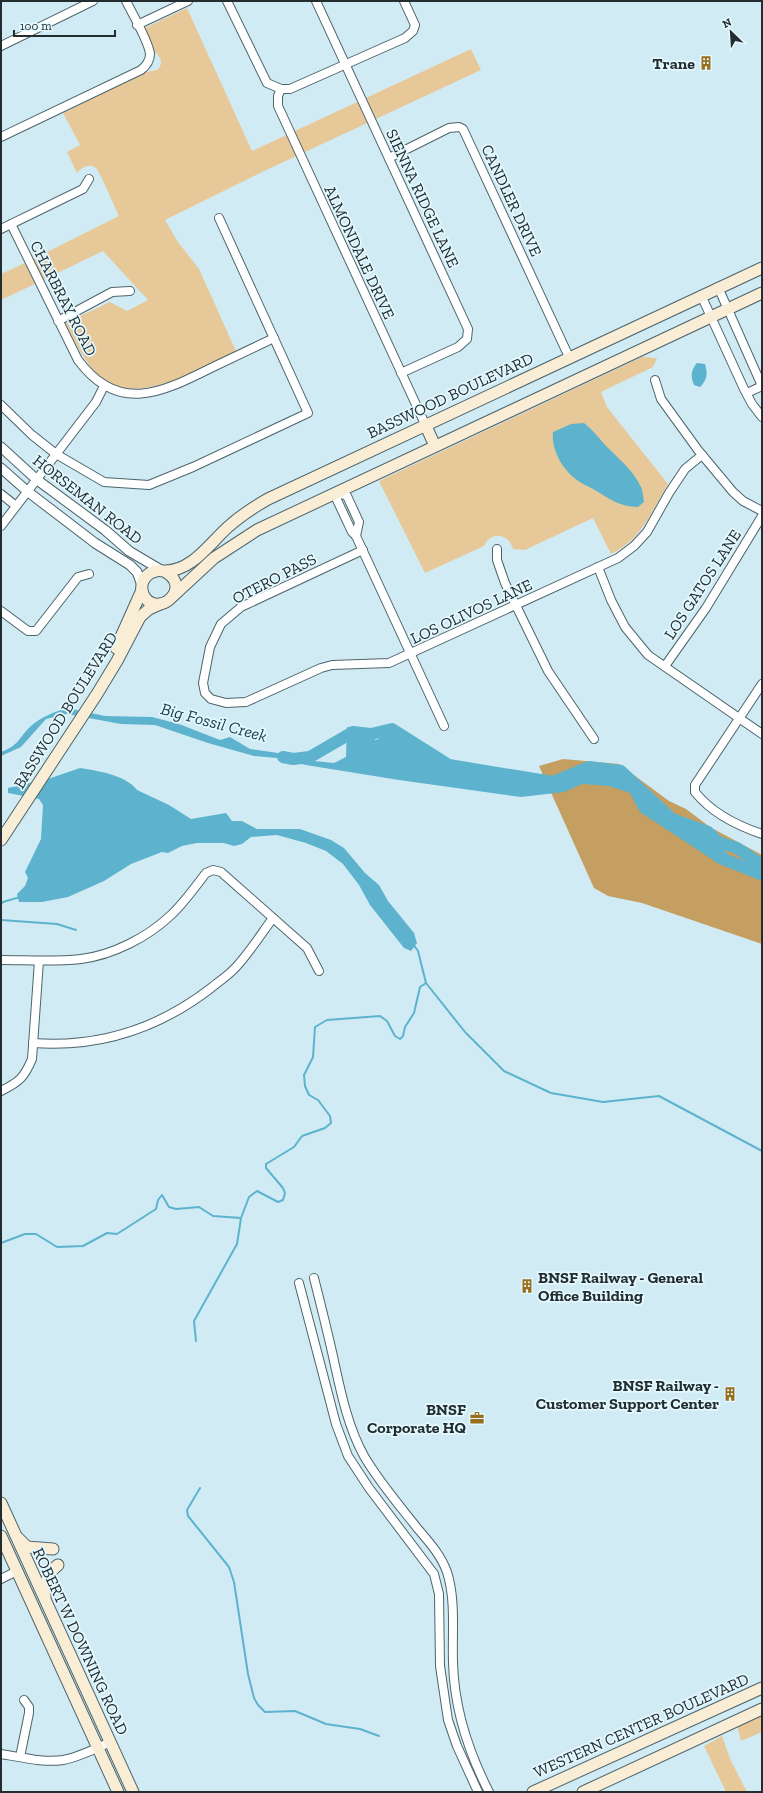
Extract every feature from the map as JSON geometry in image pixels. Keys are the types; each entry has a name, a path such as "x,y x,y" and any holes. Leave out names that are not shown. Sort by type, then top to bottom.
{"main road":[{"name":"BASSWOOD BOULEVARD","path":"163,571 188,564 228,527 257,505 425,424 700,295 762,268"},
{"path":"173,597 176,587 173,577 163,571 150,573 145,578 142,587 147,599 153,603 160,604 169,600 173,597 206,564 236,543 274,522 762,293"},
{"path":"425,424 435,446"},
{"name":"BASSWOOD BOULEVARD","path":"94,693 116,648 142,587"},
{"name":"BASSWOOD BOULEVARD","path":"1,840 13,816 94,693 117,661 140,617 149,609 160,604"},
{"name":"BASSWOOD BOULEVARD","path":"1,826 13,816"},
{"name":"ROBERT W DOWNING ROAD","path":"1,1503 133,1792"},
{"path":"15,1535 28,1547 53,1549"},
{"name":"ROBERT W DOWNING ROAD","path":"1,1536 118,1792"},
{"path":"45,1602 45,1584 51,1571 58,1565"},
{"name":"WESTERN CENTER BOULEVARD","path":"533,1792 762,1688"},
{"path":"718,1708 726,1726"},
{"path":"583,1792 762,1709"}],"street":[{"path":"1,46 93,1"},
{"path":"1,137 141,70 146,66 150,55 149,49 126,1"},
{"path":"137,25 188,1"},
{"path":"228,1 267,83 280,89 290,89 405,38 413,31 415,25 404,1"},
{"name":"SIENNA RIDGE LANE","path":"316,1 468,329 467,339 458,347 401,373"},
{"name":"ALMONDALE DRIVE","path":"280,89 278,106 425,424"},
{"name":"CANDLER DRIVE","path":"389,158 449,128 459,127 463,130 569,357"},
{"path":"1,229 83,189 89,179"},
{"path":"1,405 32,435 56,454 104,482 149,485 193,468 308,413 219,218"},
{"name":"CHARBRAY ROAD","path":"11,224 78,360 88,374 104,386 126,394 152,393 172,387 274,338"},
{"path":"718,287 762,386 747,393"},
{"path":"58,321 112,292 130,291"},
{"path":"700,295 747,393 761,415"},
{"path":"655,380 661,399 702,455 733,492 743,501 762,511"},
{"path":"1,526 96,402 104,386"},
{"name":"HORSEMAN ROAD","path":"1,447 36,479 105,530 134,554 163,571"},
{"name":"LOS OLIVOS LANE","path":"205,693 211,699 226,703 246,702 321,668 332,665 389,663 517,606 618,558 634,546 647,532 669,493 685,469 702,455"},
{"name":"HORSEMAN ROAD","path":"1,468 27,491 95,543 130,565 137,572 142,587"},
{"path":"356,536 359,522 347,496 338,492 337,500 352,532 356,536 363,550 444,726"},
{"path":"1,494 16,506"},
{"name":"LOS GATOS LANE","path":"665,666 706,608 762,516"},
{"path":"347,521 356,517"},
{"name":"OTERO PASS","path":"205,693 203,683 210,647 221,624 241,607 363,550"},
{"path":"497,550 498,560 505,583 548,672 594,738"},
{"path":"598,567 611,600 625,627 648,656 665,666 762,734"},
{"path":"1,611 28,631 36,630 78,578 89,574"},
{"path":"762,684 695,785 695,792 702,801 743,827 762,834"},
{"path":"1,960 82,959 117,950 146,934 171,916 206,873 213,870 221,872 307,948 319,971"},
{"path":"33,1043 72,1044 107,1039 138,1030 170,1015 200,996 233,971 273,918"},
{"path":"1,1091 18,1082 25,1074 32,1059 39,960"},
{"path":"314,1278 349,1419 363,1454 394,1498 435,1550 446,1570 452,1602 454,1679 459,1713 469,1749 489,1792"},
{"path":"299,1283 340,1437 348,1456 366,1483 434,1573 438,1586 441,1678 448,1720 457,1746 478,1792"},
{"path":"313,1334 328,1332"},
{"path":"327,1387 339,1383"},
{"path":"385,1507 394,1498"},
{"path":"1,1579 17,1571"},
{"path":"438,1586 449,1582"},
{"path":"441,1678 454,1679"},
{"path":"20,1757 29,1713 29,1707 24,1700"},
{"path":"1,1754 63,1760 110,1742"}],"shaded area":[{"path":"187,8 252,151 471,49 481,70 262,172 165,220 178,242 199,269 236,351 186,376 167,383 148,388 130,389 113,385 98,375 84,357 65,323 110,302 127,311 148,300 103,251 43,280 33,259 119,216 98,170 91,166 86,166 77,173 67,152 80,145 63,113 146,72 157,70 161,61 150,44 145,28"},
{"path":"25,263 35,284 1,300 1,274"},
{"path":"642,357 657,358 653,367 601,392 607,407 668,484 645,524 631,541 611,554 593,518 525,550 513,549 508,540 504,537 495,536 487,541 484,546 425,573 379,481"},
{"path":"563,759 619,764 669,801 686,809 710,827 762,855 762,944 642,903 608,896 594,888 539,766"},
{"path":"762,1715 762,1732 741,1741 737,1726"},
{"path":"722,1736 731,1761 747,1792 726,1792 704,1746"}],"water":[{"path":"697,363 705,364 706,371 706,377 700,387 694,385 692,379 692,371"},
{"path":"584,423 625,465 638,481 642,489 644,502 638,507 620,504 579,481 567,471 559,459 554,446 553,432 571,424"},
{"path":"67,708 105,716 152,717 179,724 220,740 230,737 250,749 278,753 314,761 334,763 346,757 347,727 358,730 376,740 390,732 397,738 411,743 457,766 513,781 558,785 583,773 619,773 629,779 670,819 691,832 710,838 729,855 757,865 762,870 762,881 719,864 640,812 630,793 609,786 582,784 564,792 521,797 399,780 306,765 277,758 254,756 208,743 155,725 121,724 67,714 46,719 21,747 1,756 1,752 12,747 27,730 39,720"},
{"path":"80,768 103,772 119,777 137,790 169,805 191,819 226,813 232,821 242,821 257,829 300,829 331,840 344,848 365,873 379,885 388,901 414,933 417,943 411,951 404,948 370,905 359,885 343,864 326,851 306,843 277,835 251,837 242,844 234,846 224,843 197,843 182,846 168,853 162,852 131,864 104,881 68,897 42,902 19,902 17,894 25,886 28,878 25,872 41,839 43,805 39,799 8,793 8,788 48,779"}],"waterway":[{"name":"Big Fossil Creek","path":"283,757 293,759 310,757 353,732 371,734 392,729 449,765 553,782 589,767 621,771 672,819 708,832 718,842 737,848 762,865"},
{"path":"1,904 20,897"},
{"path":"1,920 57,924 76,930"},
{"path":"413,944 418,951 426,983 465,1032 504,1071 551,1093 603,1102 659,1096 762,1151"},
{"path":"196,1341 194,1321 237,1244 241,1218 249,1197 257,1191 278,1202 283,1200 285,1193 283,1188 266,1168 266,1164 294,1147 302,1136 325,1128 331,1123 330,1116 318,1100 309,1095 305,1086 304,1075 313,1057 315,1027 327,1020 380,1016 387,1021 395,1036 400,1039 403,1036 405,1027 414,1013 420,987 426,983"},
{"path":"1,1243 25,1234 36,1234 57,1247 83,1246 107,1233 117,1234 156,1209 158,1200 162,1195 169,1207 176,1209 199,1207 213,1216 241,1218"},
{"path":"200,1488 187,1510 188,1516 229,1567 234,1582 248,1674 254,1698 258,1705 265,1712 295,1711 326,1724 360,1729 379,1736"}],"place":[{"name":"Trane","path":"706,63"},
{"name":"BNSF Railway - General Office Building","path":"527,1286"},
{"name":"BNSF Railway - Customer Support Center","path":"730,1394"},
{"name":"BNSF Corporate HQ","path":"477,1418"}]}
